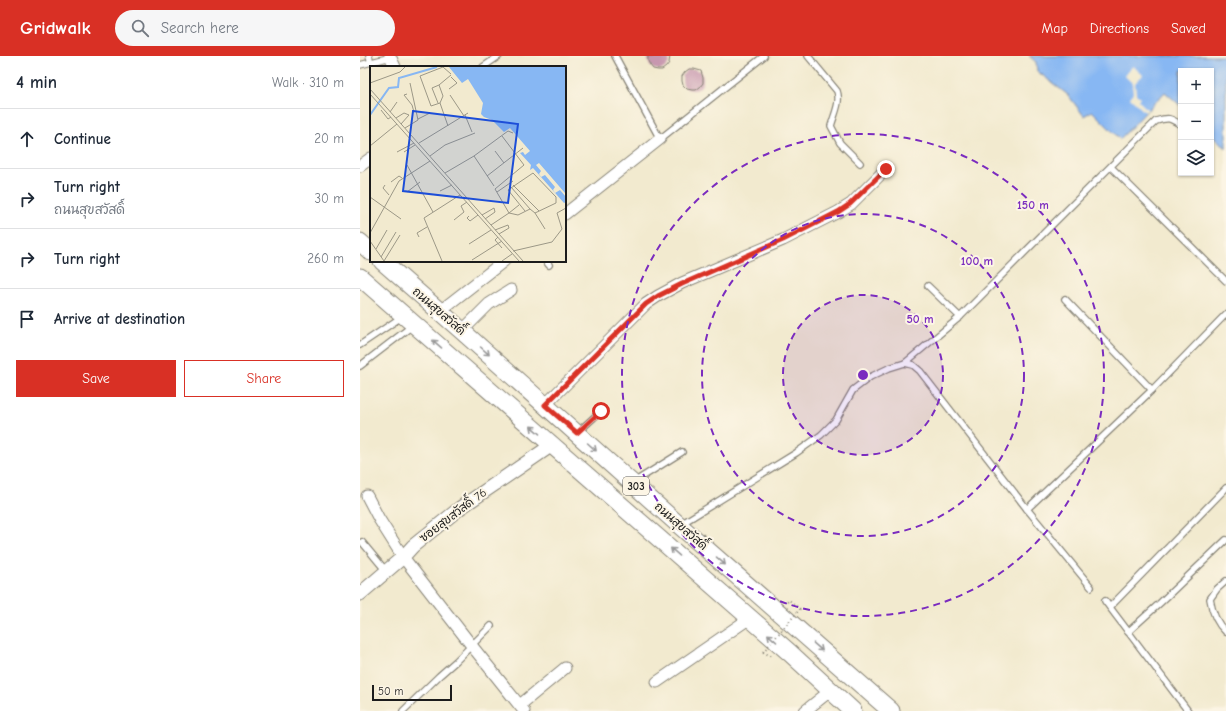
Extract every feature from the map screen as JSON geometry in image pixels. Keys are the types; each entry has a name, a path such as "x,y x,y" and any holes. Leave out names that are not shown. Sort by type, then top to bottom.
{"main road":[{"path":"360,242 370,251"},
{"name":"ถนนสุขสวัสดิ์","path":"383,262 462,330 679,525 891,711"},
{"name":"ถนนสุขสวัสดิ์","path":"360,277 750,618 853,711"}],"street":[{"path":"390,56 395,66"},
{"path":"566,213 660,139"},
{"path":"360,166 370,159"},
{"path":"545,405 646,304 658,296 704,273 783,240 838,212 850,204 886,169"},
{"path":"440,311 503,262"},
{"path":"462,330 489,304 511,290"},
{"name":"ซอยสุขสวัสดิ์ 76","path":"360,594 403,557 413,546 460,508 552,445"},
{"path":"367,496 379,519 403,557 522,708 565,668"},
{"path":"657,682 750,618"},
{"path":"806,711 830,691"}],"lane":[{"path":"360,65 370,59 390,56"},
{"path":"484,66 499,56"},
{"path":"615,56 660,139 764,56"},
{"path":"808,56 837,91 839,96 838,104 831,126 840,143 860,163"},
{"path":"679,525 821,435 836,420 853,390 870,377 889,368 905,363 960,317 1156,121 1165,118 1178,123"},
{"path":"1111,167 1226,281"},
{"path":"928,286 960,317"},
{"path":"1065,299 1152,390"},
{"path":"1027,509 1152,390 1226,314"},
{"path":"360,345 409,320"},
{"path":"360,366 409,320"},
{"path":"905,363 913,365 920,372 1027,509 1091,587"},
{"path":"577,433 601,411"},
{"path":"632,483 682,452"},
{"path":"1110,607 1226,488"},
{"path":"1128,632 1226,540"},
{"path":"362,542 386,571"},
{"path":"1226,581 1210,599 1212,609 1219,626 1226,632"},
{"path":"1105,601 1188,711"},
{"path":"403,711 491,626"}],"path":[{"path":"763,652 800,609"}],"water":[{"path":"1029,56 1226,56 1226,148 1214,137 1214,68 1178,68 1178,103 1165,92 1120,139 1092,111 1084,116 1068,95 1037,71 1036,62"}],"pier":[{"path":"1133,66 1143,75 1135,83 1136,94 1140,97 1138,100 1148,110 1145,112 1130,98 1133,93 1132,83 1124,75"}],"building":[{"path":"648,56 670,56 669,63 662,70 653,69 648,61"},
{"path":"689,69 701,71 703,83 696,90 687,89 683,85 682,76"}],"route":[{"path":"601,411 577,433 545,405 646,304 658,296 704,273 783,240 838,212 850,204 886,169"}]}
